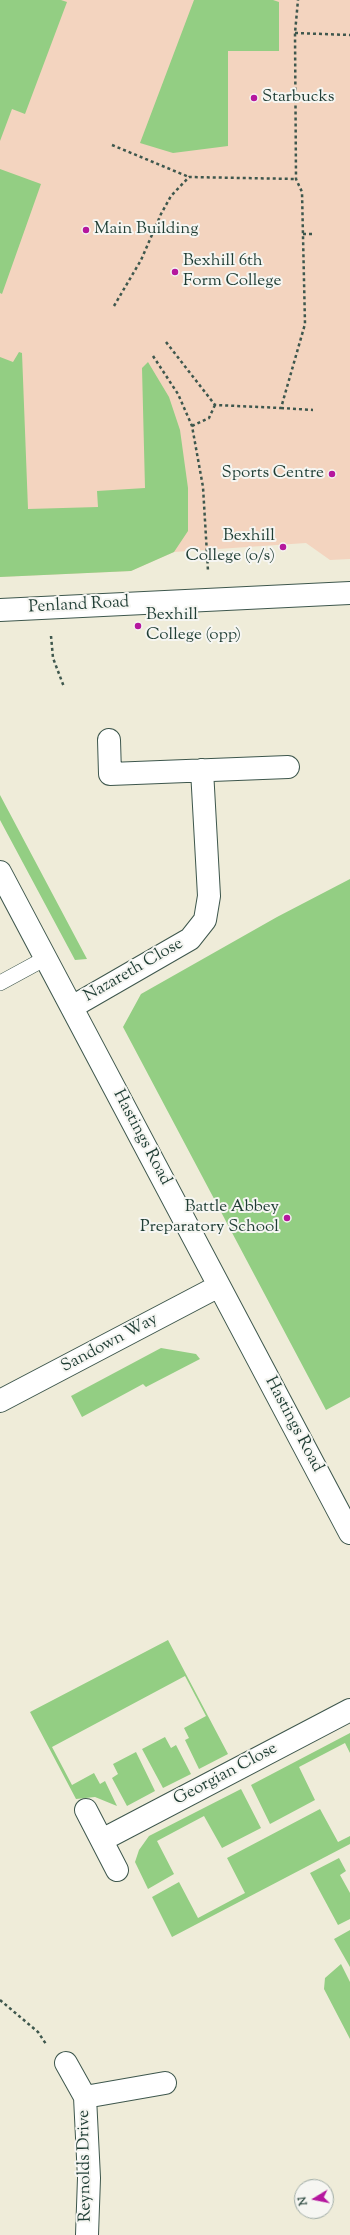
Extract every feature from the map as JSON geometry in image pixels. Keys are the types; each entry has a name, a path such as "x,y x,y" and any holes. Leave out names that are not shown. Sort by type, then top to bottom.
{"street":[{"name":"Penland Road","path":"0,610 350,592"},
{"path":"109,740 110,774 288,767"},
{"name":"Nazareth Close","path":"72,1006 190,939 205,920 210,896 202,770"},
{"name":"Hastings Road","path":"0,872 350,1533"},
{"name":"Sandown Way","path":"0,1401 219,1286"},
{"name":"Georgian Close","path":"102,1840 350,1710"},
{"path":"86,1810 117,1870"},
{"name":"Reynolds Drive","path":"66,2063 84,2097 89,2178 88,2235"},
{"name":"Reynolds Drive","path":"84,2097 165,2083"}],"lane":[{"path":"0,983 46,958"}],"path":[{"path":"281,408 305,324 302,192 296,179 295,33 298,0"},
{"path":"295,33 350,35"},
{"path":"112,144 189,177 296,179"},
{"path":"114,306 141,260 161,214 171,196 189,177"},
{"path":"303,234 314,234"},
{"path":"166,342 215,405 313,410"},
{"path":"153,356 178,394 192,426 203,487 209,600"},
{"path":"192,426 209,418 215,405"},
{"path":"53,658 64,687"},
{"path":"0,2000 38,2032 55,2057 66,2063"}],"shaded area":[{"name":"Bexhill 6th Form College","path":"0,0 350,0 350,559 330,560 306,543 174,552 131,571 0,577"}],"green space":[{"path":"0,0 61,0 67,2 25,114 12,109 0,141"},
{"path":"194,0 273,0 279,2 279,51 228,51 228,146 173,153 140,143"},
{"path":"0,169 41,184 2,294 0,293"},
{"path":"19,352 22,353 28,509 98,507 97,491 145,488 142,368 148,362 169,397 180,430 188,488 188,531 174,552 131,571 0,577 0,357 13,362"},
{"path":"0,795 87,959 75,960 0,820"},
{"name":"Battle Abbey Preparatory School","path":"350,879 350,1397 326,1410 123,1027 141,994 277,917"},
{"path":"161,1348 196,1354 200,1359 146,1387 143,1384 82,1417 71,1396"},
{"path":"168,1640 228,1754 199,1769 185,1740 189,1738 184,1728 206,1716 185,1676 52,1747 72,1785 94,1773 100,1784 105,1781 117,1806 95,1797 76,1799 30,1712"},
{"path":"350,1733 350,1753 345,1743 299,1767 315,1800 270,1824 251,1785"},
{"path":"165,1737 171,1748 176,1745 191,1774 163,1788 142,1749"},
{"path":"136,1752 155,1791 127,1806 112,1778 118,1774 113,1764"},
{"path":"241,1789 261,1828 222,1848 204,1816 157,1841 174,1874 148,1889 135,1862 139,1850 149,1836"},
{"path":"320,1809 338,1842 350,1836 350,1844 172,1937 152,1897 179,1882 198,1918 245,1893 227,1858"},
{"path":"339,1858 346,1871 340,1875 350,1893 350,1919 338,1925 310,1873"},
{"path":"350,1930 350,1967 334,1939"},
{"path":"341,1964 350,1982 350,2039 324,1989 325,1978"}],"place":[{"name":"Starbucks","path":"254,98"},
{"name":"Main Building","path":"86,230"},
{"name":"Bexhill 6th Form College","path":"175,272"},
{"name":"Sports Centre","path":"332,474"},
{"name":"Bexhill College (o/s)","path":"283,547"},
{"name":"Bexhill College (opp)","path":"138,626"},
{"name":"Battle Abbey Preparatory School","path":"287,1218"}]}
